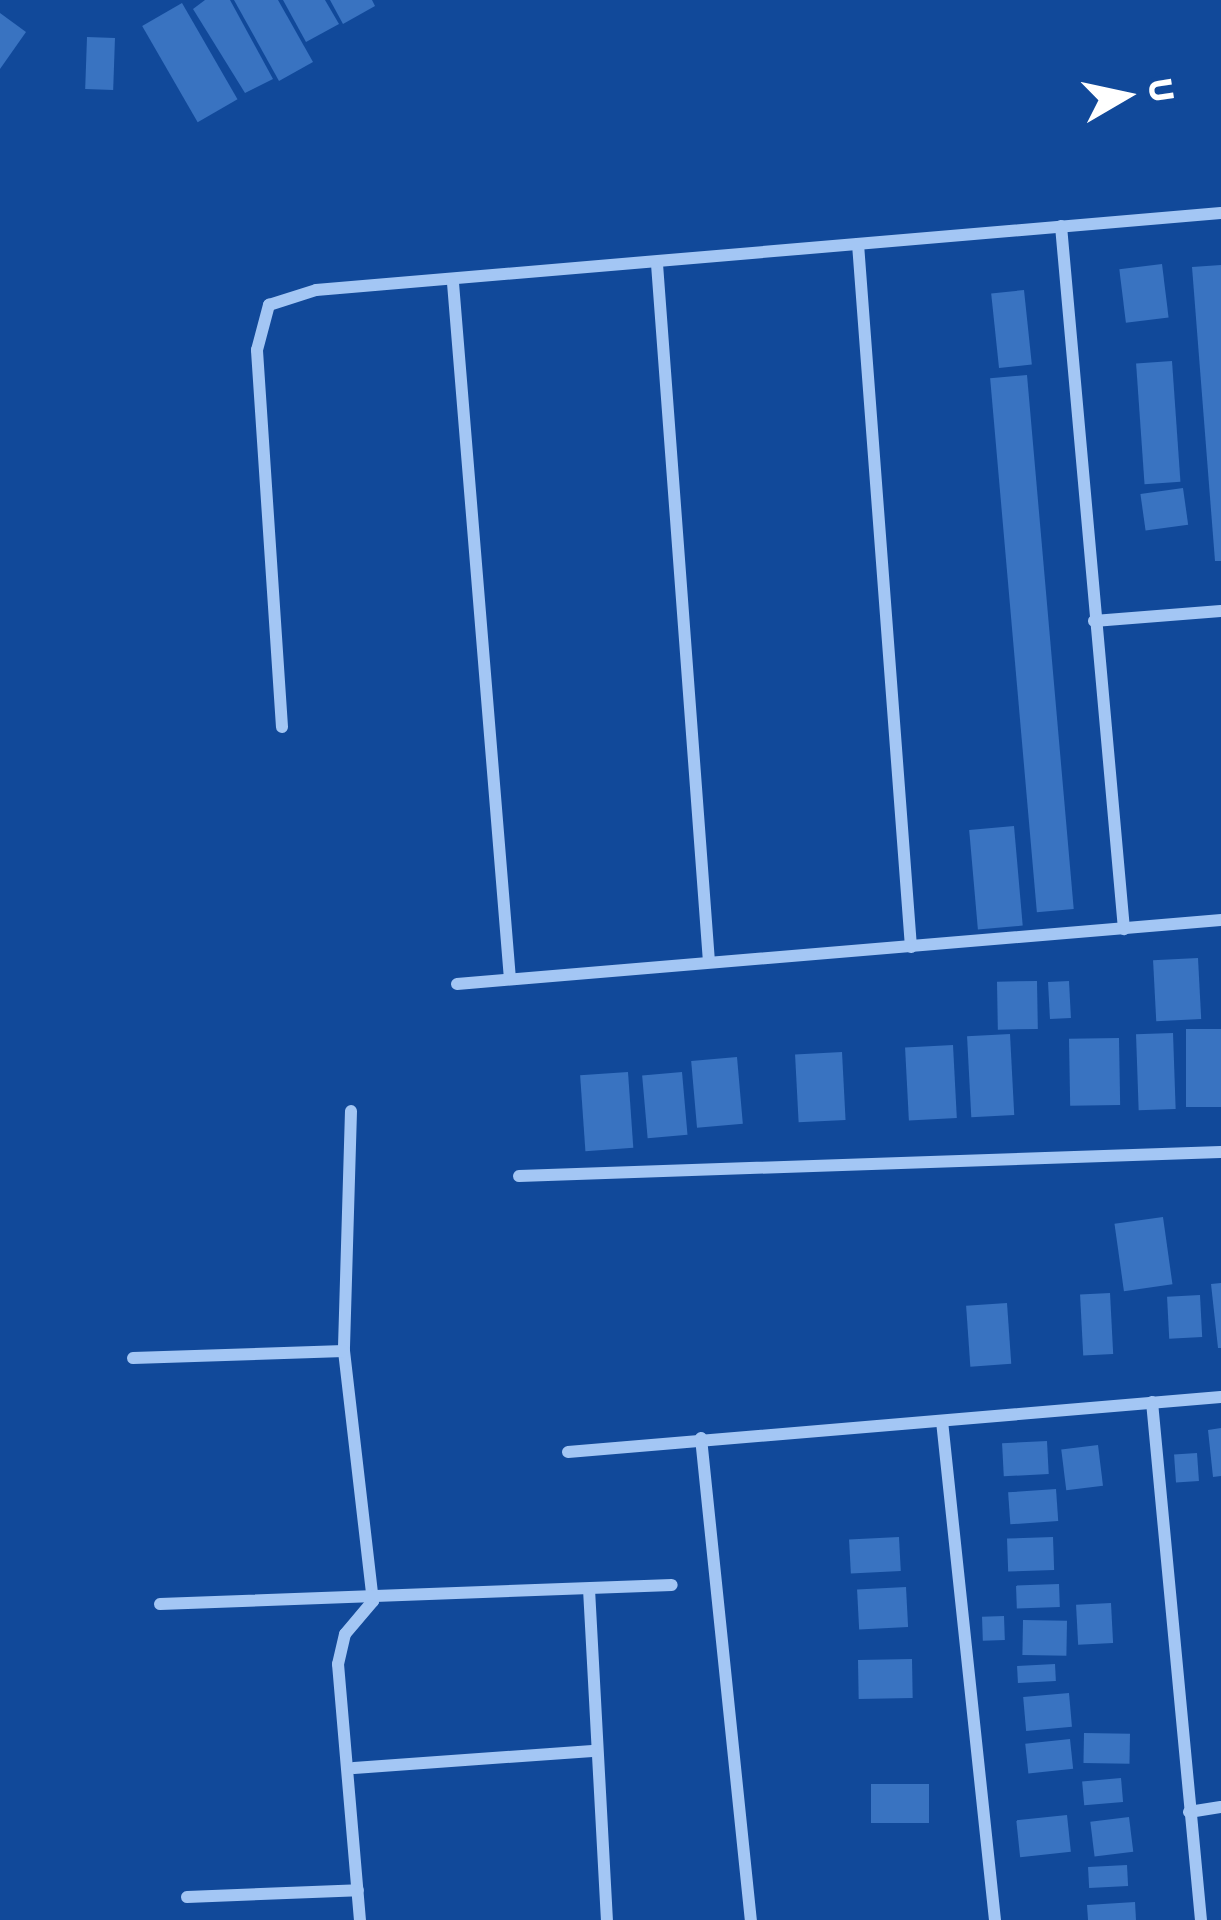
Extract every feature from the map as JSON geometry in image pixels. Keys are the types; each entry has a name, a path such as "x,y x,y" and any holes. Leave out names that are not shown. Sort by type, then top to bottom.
{"street":[{"path":"282,727 260,320 269,305 316,290 453,283 1221,213"},
{"path":"1061,226 1124,929"},
{"path":"858,244 911,946"},
{"path":"657,264 709,962"},
{"path":"453,283 509,979"},
{"path":"1094,621 1221,611"},
{"path":"457,984 1221,920"},
{"path":"351,1111 344,1351 373,1601 344,1634 338,1664 354,1768 360,1920"},
{"path":"519,1176 1221,1152"},
{"path":"133,1358 344,1351"},
{"path":"568,1452 1221,1396"},
{"path":"1152,1402 1201,1920"},
{"path":"942,1421 995,1920"},
{"path":"701,1438 751,1920"},
{"path":"160,1604 373,1601 672,1585"},
{"path":"589,1589 592,1751 608,1920"},
{"path":"354,1768 592,1751"},
{"path":"1190,1812 1221,1807"},
{"path":"187,1898 358,1890"}],"building":[{"path":"205,0 230,0 273,79 245,93 193,9"},
{"path":"234,0 278,0 313,62 279,81"},
{"path":"283,0 325,0 339,24 306,42"},
{"path":"330,0 372,0 375,6 343,24"},
{"path":"182,3 238,99 198,122 142,26"},
{"path":"0,13 26,32 0,69"},
{"path":"87,37 115,38 113,90 85,89"},
{"path":"1162,264 1169,318 1126,323 1119,269"},
{"path":"1221,265 1221,561 1215,561 1192,267"},
{"path":"1024,290 1032,365 999,368 991,293"},
{"path":"1172,361 1180,482 1145,484 1136,364"},
{"path":"1027,375 1074,909 1037,912 990,378"},
{"path":"1183,488 1188,525 1146,531 1140,494"},
{"path":"1014,826 1023,926 978,930 969,830"},
{"path":"1198,958 1201,1019 1156,1021 1153,960"},
{"path":"1037,981 1038,1029 998,1030 997,982"},
{"path":"1069,981 1071,1018 1050,1019 1048,982"},
{"path":"1186,1029 1221,1029 1221,1107 1186,1107"},
{"path":"1173,1033 1176,1109 1139,1110 1136,1034"},
{"path":"1010,1034 1014,1115 971,1117 967,1036"},
{"path":"1119,1038 1120,1105 1070,1106 1069,1039"},
{"path":"953,1045 957,1118 909,1120 905,1048"},
{"path":"842,1052 846,1120 799,1122 795,1054"},
{"path":"737,1057 743,1124 697,1128 691,1061"},
{"path":"628,1072 633,1148 585,1151 580,1075"},
{"path":"682,1072 687,1135 648,1138 642,1075"},
{"path":"1163,1217 1172,1284 1124,1291 1114,1224"},
{"path":"1221,1283 1221,1348 1218,1348 1211,1284"},
{"path":"1110,1293 1113,1354 1083,1355 1080,1295"},
{"path":"1200,1295 1202,1337 1169,1339 1167,1297"},
{"path":"1007,1303 1011,1364 970,1367 966,1306"},
{"path":"1221,1428 1221,1476 1213,1477 1208,1430"},
{"path":"1047,1441 1049,1474 1004,1476 1002,1443"},
{"path":"1098,1445 1103,1486 1066,1490 1061,1450"},
{"path":"1197,1453 1199,1481 1176,1483 1174,1455"},
{"path":"1056,1489 1058,1521 1010,1524 1008,1492"},
{"path":"899,1537 901,1571 851,1574 849,1540"},
{"path":"1053,1537 1054,1570 1008,1572 1007,1539"},
{"path":"1059,1584 1060,1607 1017,1608 1016,1586"},
{"path":"906,1587 908,1627 859,1630 857,1590"},
{"path":"1111,1603 1113,1643 1078,1645 1076,1605"},
{"path":"1004,1616 1005,1640 983,1641 982,1617"},
{"path":"1023,1620 1067,1621 1066,1656 1022,1655"},
{"path":"912,1659 913,1698 859,1699 858,1660"},
{"path":"1055,1664 1056,1681 1018,1683 1017,1666"},
{"path":"1069,1693 1072,1727 1026,1731 1023,1697"},
{"path":"1084,1733 1130,1734 1129,1764 1083,1763"},
{"path":"1070,1739 1073,1769 1028,1774 1025,1744"},
{"path":"1121,1778 1123,1802 1084,1805 1082,1781"},
{"path":"871,1784 929,1784 929,1823 871,1823"},
{"path":"1067,1815 1071,1852 1020,1857 1016,1820"},
{"path":"1129,1817 1133,1852 1095,1856 1090,1822"},
{"path":"1127,1865 1128,1886 1089,1888 1088,1867"},
{"path":"1135,1902 1136,1920 1088,1920 1087,1905"}]}
